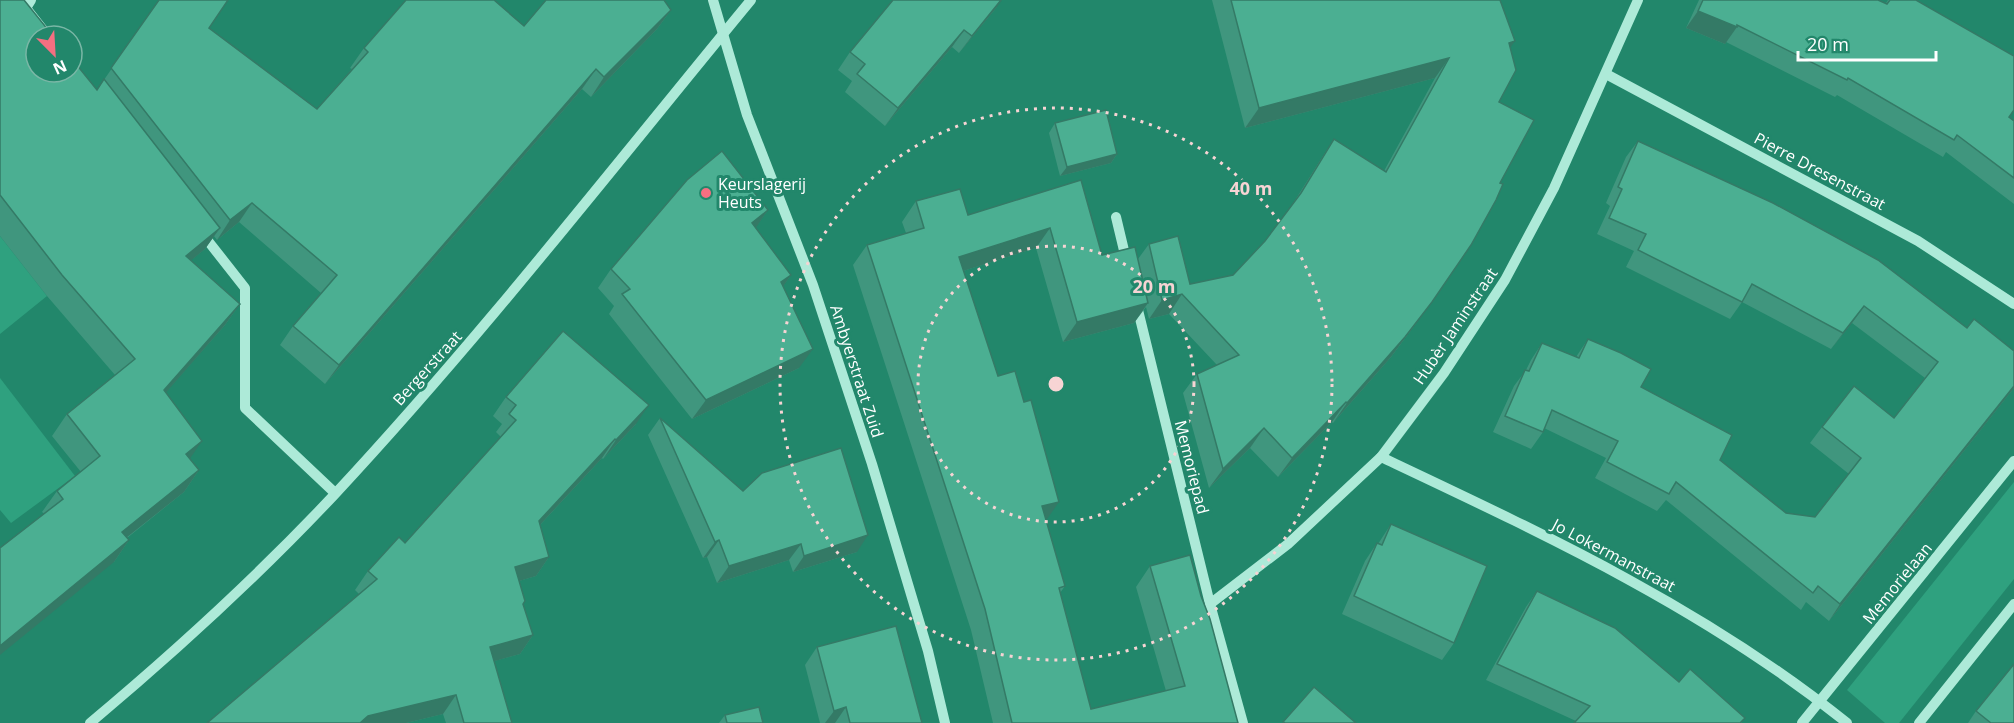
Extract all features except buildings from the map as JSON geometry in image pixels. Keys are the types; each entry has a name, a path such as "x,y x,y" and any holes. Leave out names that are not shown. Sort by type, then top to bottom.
{"street":[{"path":"31,0 26,8 39,24"},
{"name":"Ambyerstraat Zuid","path":"713,0 747,115 813,285 868,453 928,651 945,723"},
{"name":"Bergerstraat","path":"90,723 245,585 335,494 474,337 751,0"},
{"name":"Hubèr Jaminstraat","path":"1210,604 1288,544 1381,457 1444,373 1505,280 1554,188 1638,0"},
{"name":"Pierre Dresenstraat","path":"1606,74 1918,241 2014,304"},
{"path":"1116,217 1130,274"},
{"path":"194,223 245,288 245,408 335,494"},
{"name":"Memoriepad","path":"1132,285 1210,604 1243,723"},
{"name":"Jo Lokermanstraat","path":"1381,457 1521,523 1658,595 1741,646 1847,723"},
{"name":"Memorielaan","path":"1802,723 2014,461"},
{"path":"1919,723 2014,604"}],"green space":[{"path":"0,236 47,296 0,334"},
{"path":"0,378 75,476 11,523 0,510"},
{"path":"2014,482 2014,579 1899,723 1885,723 1847,690"}],"place":[{"name":"Keurslagerij Heuts","path":"706,193"}]}
